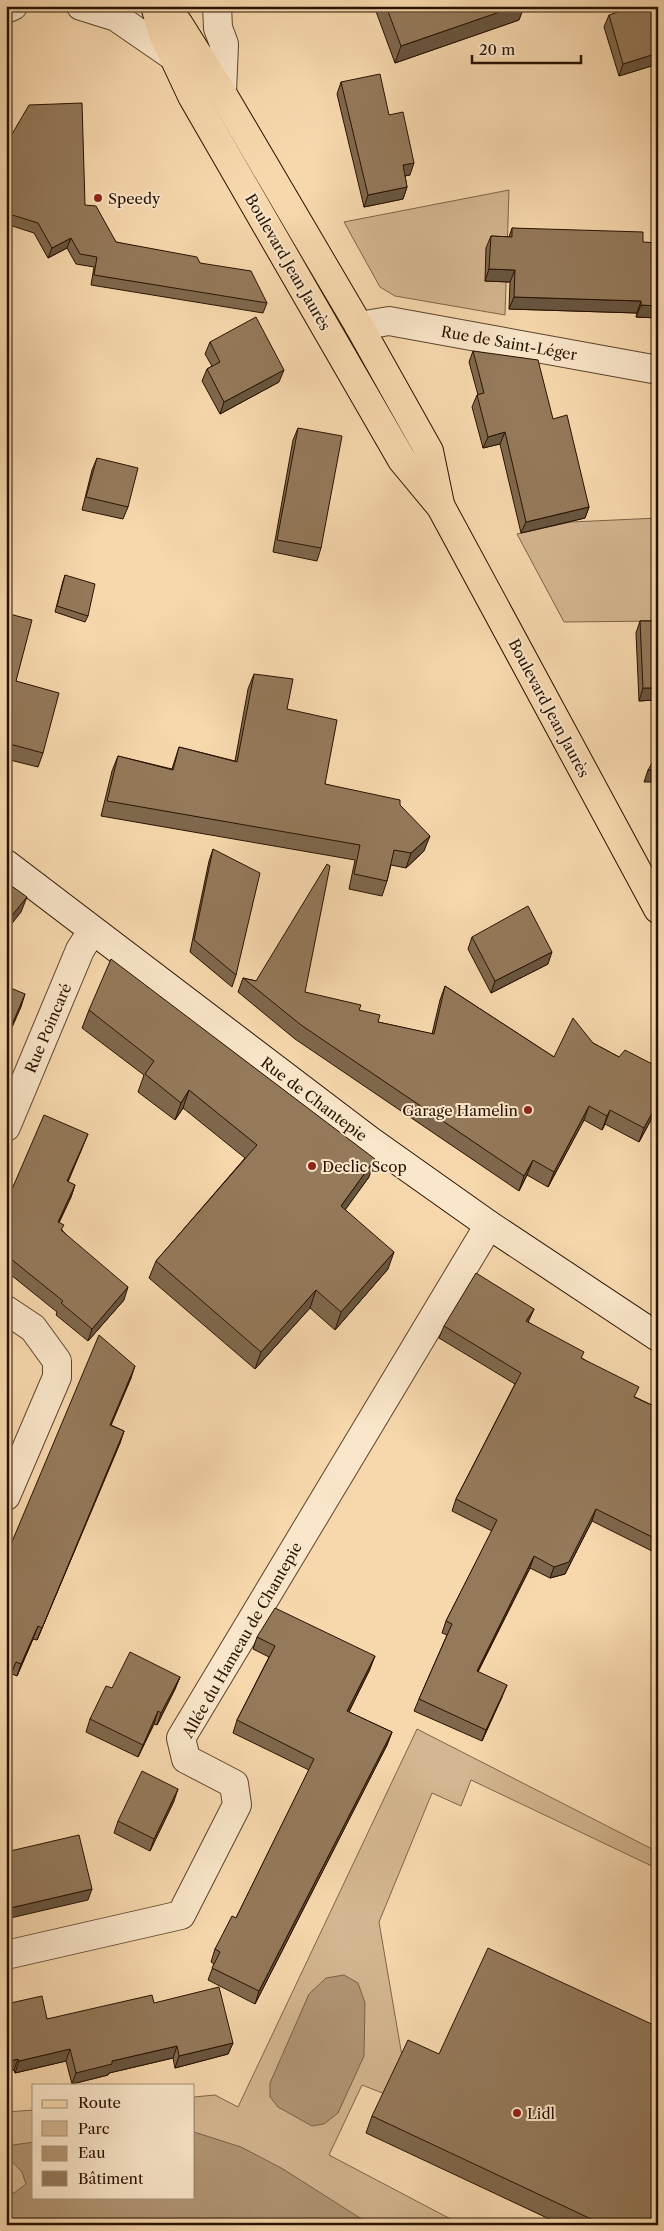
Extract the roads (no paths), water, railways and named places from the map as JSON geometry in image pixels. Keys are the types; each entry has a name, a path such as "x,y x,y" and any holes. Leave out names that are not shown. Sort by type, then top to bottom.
{"main road":[{"name":"Boulevard Jean Jaurès","path":"155,6 163,34 192,96 402,460 441,508 658,909"},
{"name":"Boulevard Jean Jaurès","path":"163,6 178,23 222,92 359,326 429,451 441,508"}],"street":[{"path":"6,8 13,6"},
{"path":"81,6 116,18 174,57"},
{"path":"216,6 218,28 224,44 222,92"},
{"name":"Rue de Saint-Léger","path":"359,326 389,321 658,370"},
{"name":"Rue de Chantepie","path":"6,864 369,1140 489,1225 658,1337"},
{"name":"Rue Poincaré","path":"6,1127 80,950 92,931"},
{"name":"Allée du Hameau de Chantepie","path":"6,1955 181,1915 237,1805 234,1784 186,1759 181,1738 489,1225"},
{"path":"6,1310 33,1328 57,1362 57,1376 6,1496"}],"water":[{"path":"344,1975 358,1983 365,2003 364,2056 338,2113 324,2124 312,2126 278,2107 270,2097 270,2083 309,1994 326,1978"},
{"path":"195,2132 241,2147 283,2169 371,2225 6,2225 6,2192 14,2193 26,2184 22,2172 6,2155 6,2146 32,2142 32,2198 195,2198"}],"place":[{"name":"Speedy","path":"98,198"},
{"name":"Garage Hamelin","path":"528,1110"},
{"name":"Declic Scop","path":"312,1166"},
{"name":"Lidl","path":"517,2113"}]}
